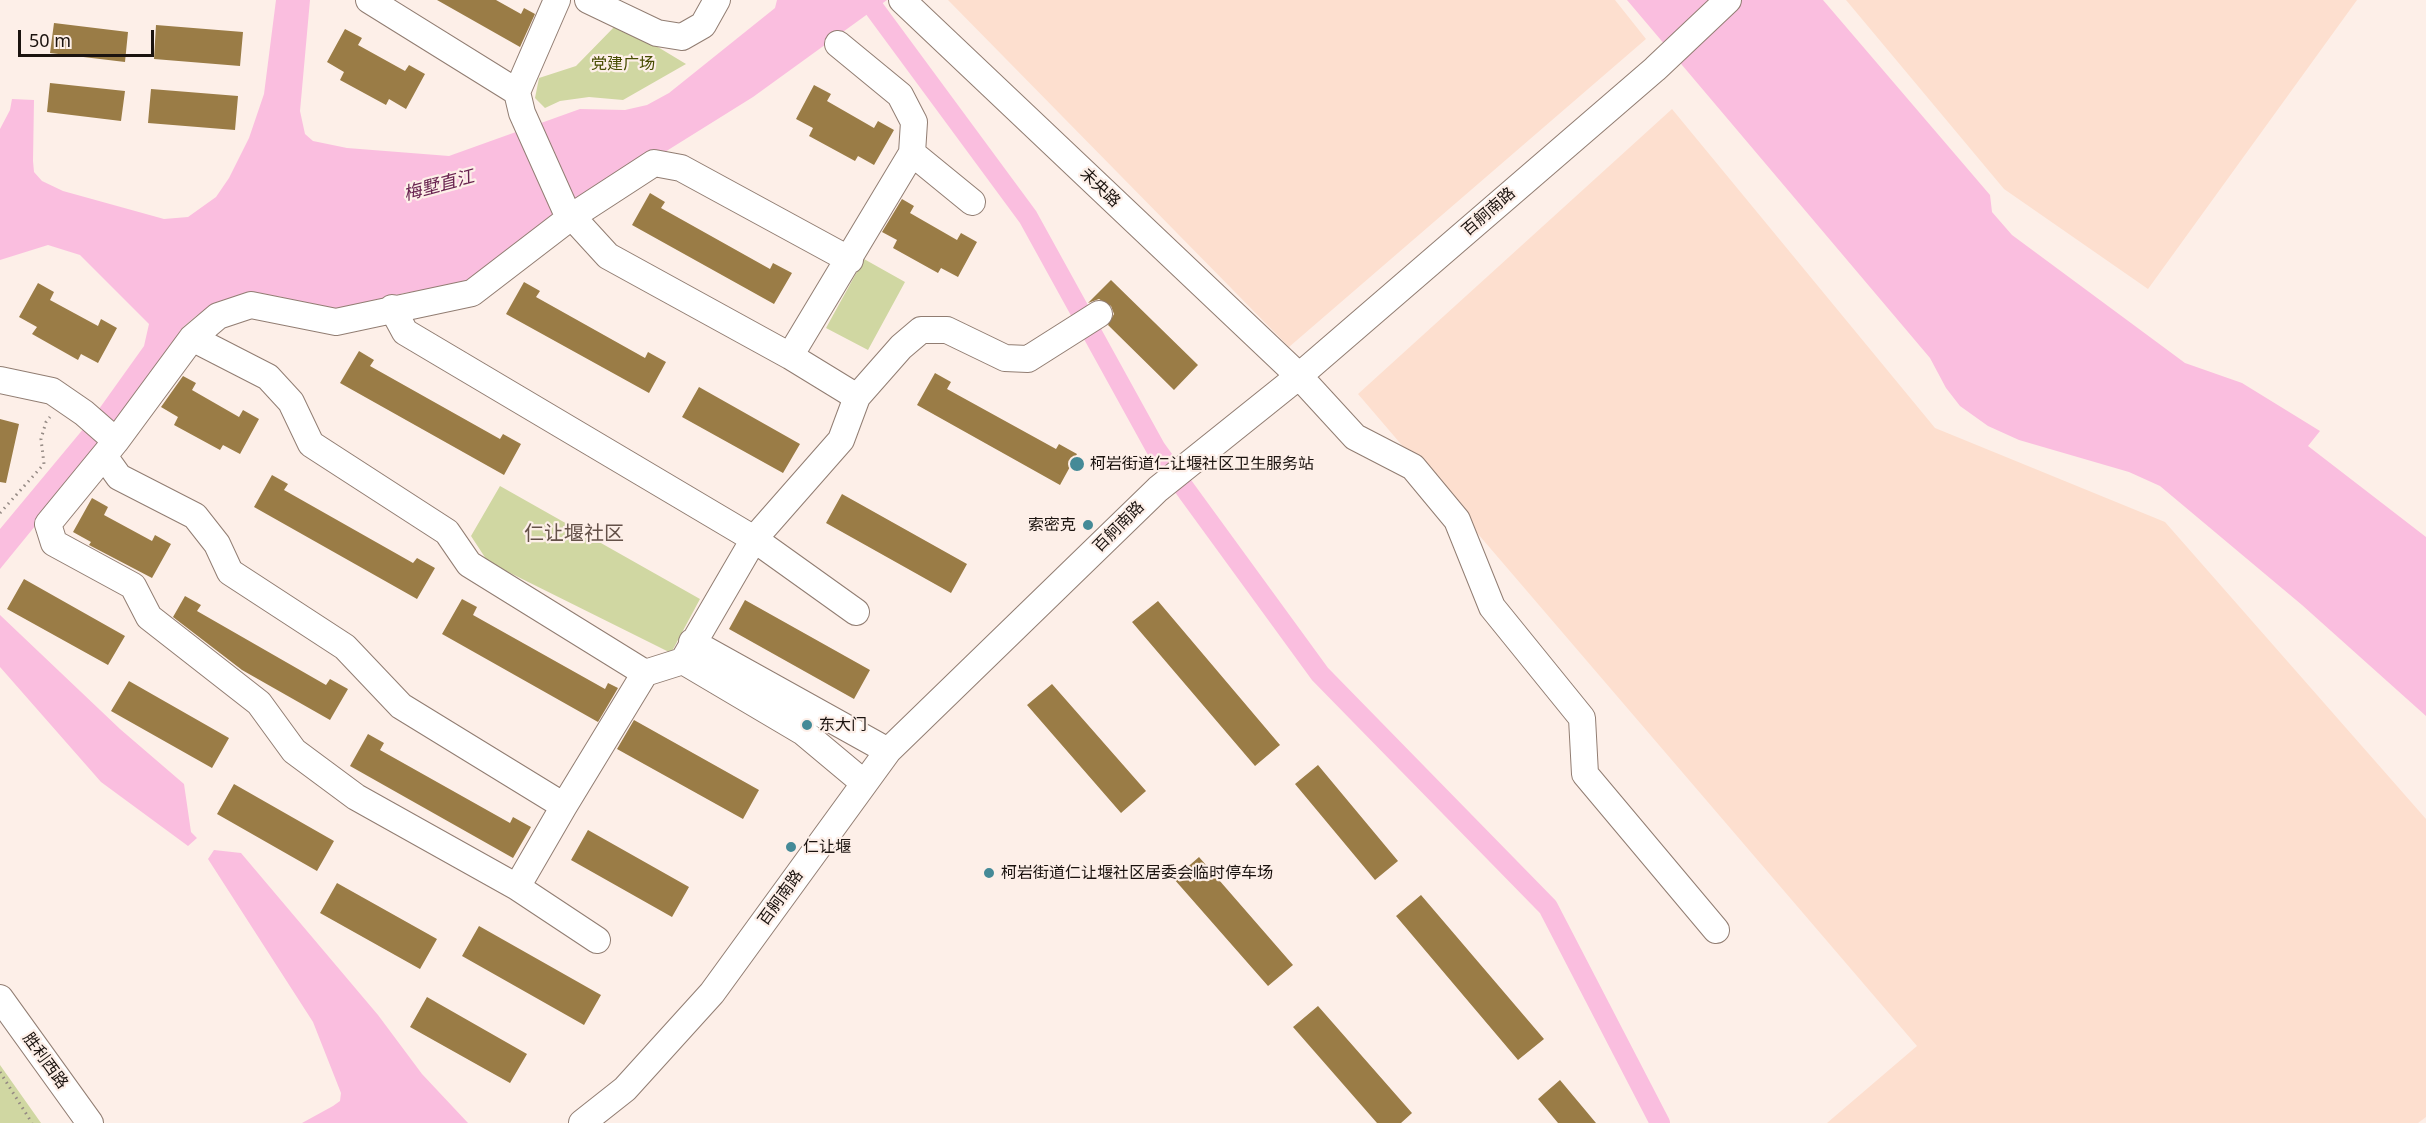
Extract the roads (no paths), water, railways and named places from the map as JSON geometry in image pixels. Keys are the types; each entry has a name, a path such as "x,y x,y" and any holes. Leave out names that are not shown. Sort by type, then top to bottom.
{"street":[{"path":"369,0 520,102 568,213 608,256 790,356 857,397"},
{"path":"520,102 557,0"},
{"path":"588,0 657,33 682,37 703,25 717,0"},
{"name":"未央路","path":"902,0 1299,376 1355,437 1413,466 1457,520 1492,607 1582,718 1585,774 1716,930"},
{"name":"百舸南路","path":"582,1123 625,1089 712,993 888,751 1158,489 1195,457 1299,376 1654,69 1728,0"},
{"path":"790,356 850,260 912,153 914,122 900,96 838,44"},
{"path":"912,153 972,202"},
{"path":"597,940 518,887 356,798 302,758 294,751 259,703 149,617 133,586 54,543 48,524 110,448 192,338 218,316 251,305 336,322 392,308 472,293 568,213 654,164 681,168 850,260"},
{"path":"392,308 405,332 754,539 856,612"},
{"path":"518,887 645,673 688,652 754,539 841,440 857,397 901,347 921,330 947,330 1005,358 1028,359 1099,314"},
{"path":"192,338 268,377 291,402 311,444 447,532 469,564 645,673"},
{"path":"0,380 52,391 75,407 110,448 119,477 195,516 217,544 230,572 345,647 401,706 564,806"},
{"path":"688,652 888,751"},
{"path":"688,652 802,732 864,783"},
{"name":"胜利西路","path":"0,998 90,1123"}],"water":[{"name":"梅墅直江","path":"276,0 310,0 300,111 305,134 313,141 347,148 449,156 580,109 625,110 647,105 669,93 775,8 777,0 887,0 753,97 652,160 571,201 509,249 471,286 404,293 325,314 282,297 248,292 215,303 183,327 107,438 0,569 0,529 94,416 144,346 149,324 80,255 48,245 0,260 0,129 10,110 12,99 34,100 34,172 42,181 63,191 164,219 188,217 216,197 229,178 249,138 264,94"},
{"path":"1627,0 1823,0 1990,195 1992,212 2012,235 2185,363 2242,383 2320,431 2308,446 2426,537 2426,716 2302,605 2160,486 2129,472 2019,440 1988,426 1960,406 1946,388 1930,358"},
{"path":"0,615 120,729 184,784 191,832 197,838 188,846 101,782 0,667"},
{"path":"214,850 241,853 378,1015 422,1074 468,1123 302,1123 340,1101 341,1093 313,1022 208,859"}],"waterway":[{"path":"868,0 1028,217 1156,449 1320,674 1548,907 1660,1123"}],"place":[{"name":"柯岩街道仁让堰社区卫生服务站","path":"1077,464"},
{"name":"索密克","path":"1088,525"},
{"name":"东大门","path":"807,725"},
{"name":"仁让堰","path":"791,847"},
{"name":"柯岩街道仁让堰社区居委会临时停车场","path":"989,873"}],"district":[{"name":"仁让堰社区","path":"574,534"}],"park label":[{"name":"党建广场","path":"623,64"}]}
